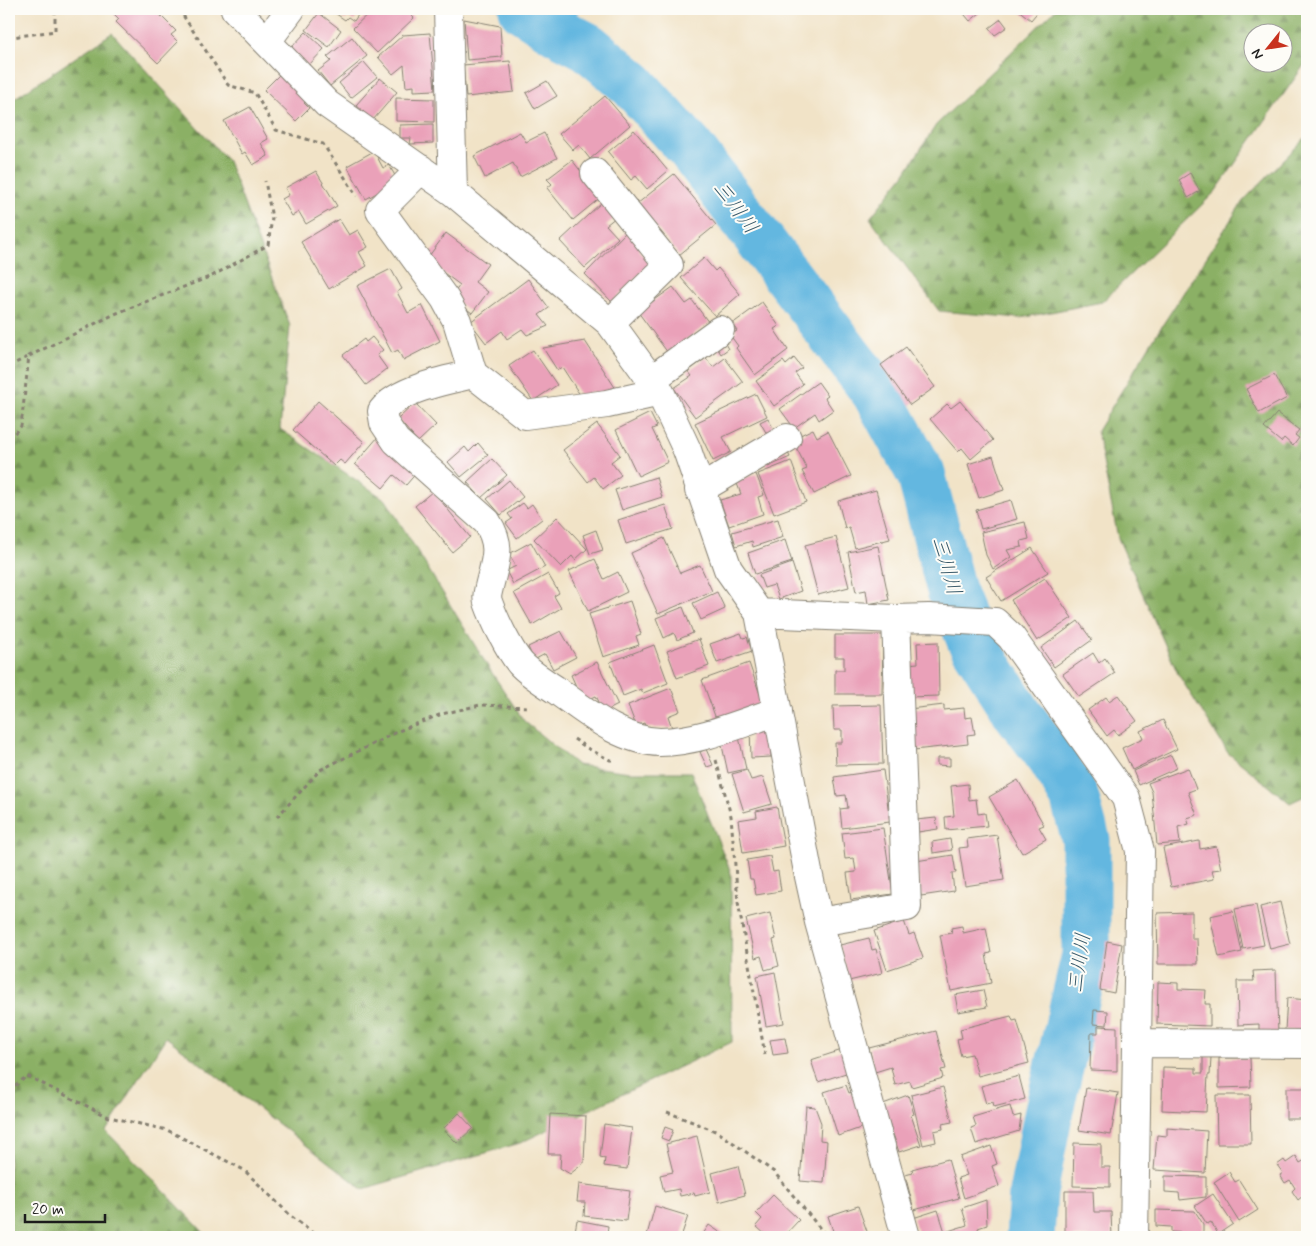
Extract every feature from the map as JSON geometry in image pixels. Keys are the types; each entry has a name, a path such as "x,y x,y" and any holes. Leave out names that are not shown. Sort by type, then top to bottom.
{"street":[{"path":"235,9 327,104 453,192 610,323 655,386 687,450 699,490 728,569 759,613 808,872 906,1237"},
{"path":"267,41 291,9"},
{"path":"448,9 453,192"},
{"path":"421,169 380,210 446,299 457,321 473,374 525,415 607,404 655,386 720,330"},
{"path":"595,173 669,265 610,323"},
{"path":"473,374 434,383 393,400 382,411 384,423 396,441 487,522 494,533 498,550 486,600 520,663 601,721 632,736 658,742 679,741 778,711"},
{"path":"699,490 787,438"},
{"path":"759,613 995,622 1011,637 1126,798 1140,851 1134,1237"},
{"path":"820,922 907,907 896,619"},
{"path":"1138,1043 1307,1044"}],"path":[{"path":"10,37 55,31 55,9"},
{"path":"179,9 228,85 255,93 276,130 323,144 363,205 380,210"},
{"path":"9,366 117,313 212,276 268,245 272,218 265,181"},
{"path":"9,439 21,426 29,356"},
{"path":"277,817 320,770 401,730 442,714 480,705 529,706 536,712"},
{"path":"709,733 731,816 741,918 765,1055"},
{"path":"571,738 610,760 619,760"},
{"path":"9,1091 27,1076 109,1117 167,1130 244,1170 292,1217 318,1237"},
{"path":"667,1112 718,1132 774,1172 823,1232 825,1237"}],"green space":[{"path":"1056,9 1307,9 1307,61 1215,192 1102,302 1020,318 939,311 870,218 904,175 936,125"},
{"path":"112,33 228,161 290,326 280,429 386,500 490,670 524,721 577,765 630,772 691,772 731,873 732,1042 520,1143 363,1189 166,1037 106,1131 208,1237 9,1237 9,102"},
{"path":"1307,136 1307,795 1290,803 1228,753 1178,674 1118,538 1097,431 1156,335 1243,201"}],"building":[{"path":"109,9 154,9 176,31 171,35 178,42 158,63 116,22 119,19"},
{"path":"329,9 362,9 354,21 348,17 345,20"},
{"path":"373,9 414,9 409,13 414,18 377,53 353,28"},
{"path":"960,9 985,9 970,21"},
{"path":"1017,9 1040,9 1031,20"},
{"path":"319,13 341,30 329,47 306,30"},
{"path":"464,19 500,26 502,57 467,60"},
{"path":"1001,19 1007,27 995,35 989,28"},
{"path":"306,32 324,49 308,66 290,49"},
{"path":"430,33 435,90 414,91 414,86 406,87 404,65 393,74 378,57 403,35"},
{"path":"352,37 367,56 330,86 318,71 331,61 327,57"},
{"path":"510,61 514,92 466,97 463,65"},
{"path":"364,62 377,77 351,98 339,83"},
{"path":"281,73 307,100 304,103 309,108 296,121 264,90"},
{"path":"380,78 397,92 373,120 356,105"},
{"path":"547,81 557,96 535,109 526,93"},
{"path":"605,96 630,125 590,159 579,145 573,150 559,134"},
{"path":"396,98 434,99 434,122 396,121"},
{"path":"250,107 268,139 261,143 268,156 253,165 245,152 242,154 224,121"},
{"path":"433,124 433,143 410,144 411,138 400,138 400,125"},
{"path":"634,130 668,171 647,189 636,176 631,180 608,152"},
{"path":"520,132 526,142 544,133 557,158 520,177 513,163 485,178 474,156"},
{"path":"374,151 383,168 389,165 398,181 366,199 347,166"},
{"path":"572,160 601,197 573,220 547,188 552,184 547,179"},
{"path":"316,171 337,206 306,224 299,212 292,216 282,199 289,195 285,188"},
{"path":"1190,173 1200,191 1188,198 1179,180"},
{"path":"674,174 716,225 679,255 637,204"},
{"path":"602,202 616,217 606,225 618,238 585,268 560,241"},
{"path":"339,219 349,235 358,230 368,247 359,252 367,266 329,289 301,242"},
{"path":"628,230 643,245 638,250 651,263 612,302 585,274"},
{"path":"446,233 488,264 475,282 488,292 472,313 451,297 460,285 426,260"},
{"path":"704,258 715,271 718,268 740,294 715,316 681,278"},
{"path":"391,269 402,289 397,292 408,313 422,305 440,341 403,360 398,350 392,353 357,286"},
{"path":"528,279 549,308 539,315 548,326 527,335 522,329 507,339 502,331 486,343 470,322"},
{"path":"673,287 686,304 692,300 709,323 668,353 638,312"},
{"path":"762,302 779,326 774,329 788,350 755,375 736,348 738,346 730,335 737,331 732,324"},
{"path":"372,337 383,350 377,355 387,369 366,385 343,355 364,339 366,342"},
{"path":"722,338 728,349 721,354 714,343"},
{"path":"585,341 616,389 596,398 592,391 582,398 562,367 557,370 543,348"},
{"path":"906,347 935,387 910,405 881,365"},
{"path":"533,350 557,385 533,401 509,366"},
{"path":"706,358 713,367 725,358 743,382 695,417 674,388 692,376 688,371"},
{"path":"794,358 802,368 795,373 803,384 774,406 756,381 783,361 786,365"},
{"path":"1274,375 1287,398 1259,413 1246,389"},
{"path":"818,382 828,396 825,398 833,410 819,420 815,413 794,428 780,409"},
{"path":"756,394 767,416 723,437 731,452 713,461 695,423"},
{"path":"318,401 364,442 345,464 340,460 334,466 293,430"},
{"path":"960,401 993,440 971,459 962,448 958,452 930,419 947,404 951,408"},
{"path":"415,403 436,425 418,442 398,419"},
{"path":"650,413 657,427 652,429 668,462 638,476 616,430"},
{"path":"1277,413 1299,430 1295,435 1299,438 1293,446 1284,438 1281,442 1264,428"},
{"path":"768,418 775,432 768,436 760,422"},
{"path":"597,424 620,455 611,462 621,475 603,489 594,477 588,482 563,450"},
{"path":"813,429 817,437 828,431 851,476 814,494 802,471 807,469 792,439"},
{"path":"378,437 418,471 406,485 394,475 383,488 355,464"},
{"path":"478,443 488,455 461,477 448,462 465,447 469,452"},
{"path":"786,449 790,457 768,467 765,459"},
{"path":"993,456 1004,490 979,498 968,464"},
{"path":"492,459 507,475 481,498 467,482"},
{"path":"791,461 806,502 774,514 758,474"},
{"path":"756,474 764,495 758,497 763,514 729,526 720,500 741,494 736,481"},
{"path":"656,477 662,497 622,510 615,490"},
{"path":"509,480 523,497 501,515 487,499"},
{"path":"876,490 890,539 855,548 849,527 845,528 838,501"},
{"path":"433,491 470,537 452,552 415,506"},
{"path":"1011,500 1017,519 981,529 976,510"},
{"path":"523,503 527,508 532,504 542,519 517,538 506,523 512,519 508,514"},
{"path":"665,505 673,529 626,544 618,520"},
{"path":"557,517 587,549 575,560 572,556 561,567 534,539"},
{"path":"778,519 783,537 753,547 752,541 736,546 732,532"},
{"path":"1025,522 1029,539 1021,541 1022,547 1007,550 1011,557 993,569 986,555 981,532"},
{"path":"596,530 603,550 590,554 583,535"},
{"path":"836,537 849,587 818,595 805,545"},
{"path":"664,538 680,573 700,565 712,591 658,614 631,553"},
{"path":"785,540 792,562 755,574 748,553"},
{"path":"531,542 545,567 513,584 506,571 516,566 509,554"},
{"path":"878,546 889,600 868,604 866,590 856,592 848,552"},
{"path":"1032,548 1048,572 1001,601 986,577"},
{"path":"595,559 604,579 618,572 627,592 588,611 569,571"},
{"path":"792,563 801,591 779,599 774,585 764,588 759,575"},
{"path":"548,574 559,593 554,596 561,608 532,625 514,593"},
{"path":"1045,578 1072,618 1037,641 1011,600"},
{"path":"717,592 725,609 701,620 693,603"},
{"path":"630,601 641,634 636,636 639,645 603,657 589,614"},
{"path":"683,607 693,633 677,640 674,633 664,638 656,618"},
{"path":"1078,621 1092,640 1054,667 1041,648"},
{"path":"561,631 576,657 553,669 545,654 534,660 528,647"},
{"path":"741,633 743,638 747,637 752,651 717,663 710,644"},
{"path":"835,635 883,635 882,694 835,694 835,670 844,670 844,657 835,657"},
{"path":"699,639 709,666 677,678 667,651"},
{"path":"938,642 939,696 908,697 907,664 918,663 917,643"},
{"path":"654,645 668,683 643,693 641,689 623,696 610,662"},
{"path":"1093,653 1099,663 1105,658 1115,673 1079,697 1063,674"},
{"path":"597,662 618,705 604,712 596,696 583,702 571,675"},
{"path":"749,663 763,703 716,719 702,680"},
{"path":"671,688 680,711 668,716 672,728 646,728 644,723 636,726 628,705"},
{"path":"1118,695 1137,721 1118,735 1114,730 1107,736 1088,710 1106,697 1109,701"},
{"path":"881,705 883,764 836,765 835,743 842,743 842,730 834,730 833,706"},
{"path":"944,705 944,710 964,708 965,718 972,717 975,734 967,735 968,744 914,750 909,709"},
{"path":"1163,720 1177,749 1132,770 1122,748 1143,738 1140,731"},
{"path":"750,728 770,728 771,757 751,758"},
{"path":"739,737 746,769 728,773 721,741"},
{"path":"706,749 713,765 707,767 700,752"},
{"path":"1171,755 1177,768 1139,785 1133,771"},
{"path":"937,758 950,758 950,766 937,765"},
{"path":"1188,768 1196,789 1188,792 1197,815 1187,818 1189,824 1178,827 1180,843 1157,845 1152,792 1148,783"},
{"path":"747,770 751,780 763,777 772,804 744,812 732,774"},
{"path":"883,770 890,822 842,828 840,809 848,808 846,795 837,796 834,777"},
{"path":"1018,780 1044,825 1039,827 1046,839 1022,853 989,797"},
{"path":"968,784 969,800 976,799 978,814 985,813 987,826 946,830 945,817 954,816 951,786"},
{"path":"777,807 784,846 743,853 738,820 757,817 756,811"},
{"path":"936,818 938,829 918,832 916,820"},
{"path":"883,828 893,894 851,900 847,873 856,872 854,858 845,859 842,833"},
{"path":"997,835 1004,880 965,886 959,848 968,847 967,839"},
{"path":"950,839 952,850 933,853 932,842"},
{"path":"1199,841 1200,849 1216,846 1221,869 1212,870 1214,879 1171,887 1163,848"},
{"path":"953,855 956,873 952,873 954,891 921,896 916,861"},
{"path":"770,856 773,872 778,871 781,891 756,895 753,879 750,879 747,860"},
{"path":"1280,902 1290,944 1270,949 1260,907"},
{"path":"1256,905 1264,945 1243,949 1235,909"},
{"path":"1233,911 1242,952 1219,957 1210,916"},
{"path":"1192,912 1192,939 1197,939 1198,964 1158,964 1157,913"},
{"path":"770,913 776,939 773,940 779,966 765,970 761,956 755,958 746,919"},
{"path":"904,921 909,935 914,933 923,958 887,970 874,931"},
{"path":"962,926 963,933 986,928 991,953 986,954 991,983 951,991 940,935 952,933 951,928"},
{"path":"869,938 872,950 876,949 882,973 849,981 840,945"},
{"path":"1107,941 1122,944 1114,993 1100,990"},
{"path":"1276,970 1278,1035 1259,1035 1259,1024 1238,1025 1237,981 1254,981 1253,971"},
{"path":"775,972 784,1023 766,1026 757,976"},
{"path":"1158,982 1178,983 1178,989 1206,990 1205,1004 1210,1004 1210,1026 1157,1024"},
{"path":"983,990 987,1007 958,1012 955,995"},
{"path":"1287,998 1307,1000 1307,1032 1285,1030"},
{"path":"1094,1010 1108,1011 1107,1025 1093,1024"},
{"path":"1011,1016 1013,1021 1017,1020 1029,1063 978,1076 972,1054 961,1056 957,1039 962,1038 960,1029"},
{"path":"1098,1026 1117,1027 1117,1071 1090,1070 1091,1033 1098,1033"},
{"path":"936,1031 946,1069 941,1070 943,1078 912,1087 910,1081 895,1085 891,1067 875,1072 869,1048"},
{"path":"785,1038 788,1053 773,1055 770,1040"},
{"path":"842,1050 849,1072 818,1082 811,1060"},
{"path":"1203,1056 1211,1057 1206,1112 1162,1110 1163,1067 1196,1068 1196,1073 1203,1073"},
{"path":"1219,1058 1250,1058 1251,1087 1219,1088"},
{"path":"1019,1076 1025,1099 994,1107 993,1102 986,1104 981,1086"},
{"path":"846,1085 849,1093 855,1091 866,1126 838,1136 824,1092"},
{"path":"943,1087 952,1122 942,1124 943,1129 934,1131 936,1142 923,1145 911,1095"},
{"path":"1086,1088 1118,1093 1111,1135 1079,1130"},
{"path":"1286,1088 1307,1088 1307,1119 1286,1119"},
{"path":"908,1095 914,1114 911,1115 921,1145 899,1152 883,1104"},
{"path":"1216,1095 1250,1095 1251,1144 1217,1144"},
{"path":"806,1106 815,1107 821,1123 820,1140 827,1141 824,1183 800,1181"},
{"path":"1010,1106 1013,1117 1021,1115 1019,1131 976,1144 971,1128 976,1126 973,1117"},
{"path":"459,1113 473,1128 457,1143 443,1129"},
{"path":"550,1114 586,1116 584,1163 570,1174 560,1168 561,1154 548,1154"},
{"path":"604,1124 632,1128 627,1169 604,1166 605,1158 600,1157"},
{"path":"665,1127 673,1130 669,1141 661,1138"},
{"path":"1167,1128 1207,1131 1205,1173 1154,1170 1157,1135 1167,1136"},
{"path":"697,1136 710,1192 695,1196 694,1193 680,1196 679,1189 664,1192 660,1175 673,1172 666,1144"},
{"path":"1074,1143 1101,1144 1101,1167 1110,1167 1110,1187 1073,1186"},
{"path":"991,1146 997,1164 992,1166 999,1186 964,1198 958,1178 967,1175 960,1157"},
{"path":"1296,1156 1300,1163 1305,1160 1307,1164 1307,1200 1304,1195 1298,1200 1292,1191 1295,1188 1290,1180 1285,1183 1280,1175 1283,1173 1277,1165 1284,1160 1286,1163"},
{"path":"948,1159 959,1198 914,1210 905,1175 913,1173 912,1169"},
{"path":"738,1166 745,1195 719,1202 712,1173"},
{"path":"1229,1172 1235,1182 1239,1180 1258,1210 1239,1222 1214,1182"},
{"path":"1165,1176 1206,1177 1206,1197 1180,1200 1179,1193 1165,1192"},
{"path":"579,1184 630,1191 626,1221 584,1216 585,1202 577,1202"},
{"path":"1065,1191 1093,1191 1094,1212 1111,1212 1112,1237 1065,1237"},
{"path":"1213,1194 1233,1224 1218,1234 1211,1222 1207,1224 1195,1206"},
{"path":"773,1195 799,1220 783,1237 768,1237 756,1226 762,1219 756,1213"},
{"path":"986,1200 987,1225 978,1228 981,1237 919,1237 913,1218 938,1210 945,1232 967,1225 962,1208"},
{"path":"655,1206 688,1216 681,1237 647,1235"},
{"path":"858,1206 869,1237 835,1237 828,1216"},
{"path":"1156,1210 1195,1211 1203,1224 1203,1234 1171,1232 1171,1227 1156,1226"},
{"path":"577,1220 608,1226 607,1235 614,1237 574,1237"},
{"path":"709,1225 727,1237 701,1237"}],"waterway":[{"name":"三川川","path":"523,9 559,32 588,47 633,85 690,148 876,393 921,474 951,590 971,640 1018,714 1052,759 1074,796 1086,840 1086,955 1049,1110 1033,1193 1030,1237"},
{"path":"559,32 571,12 576,9"}]}
